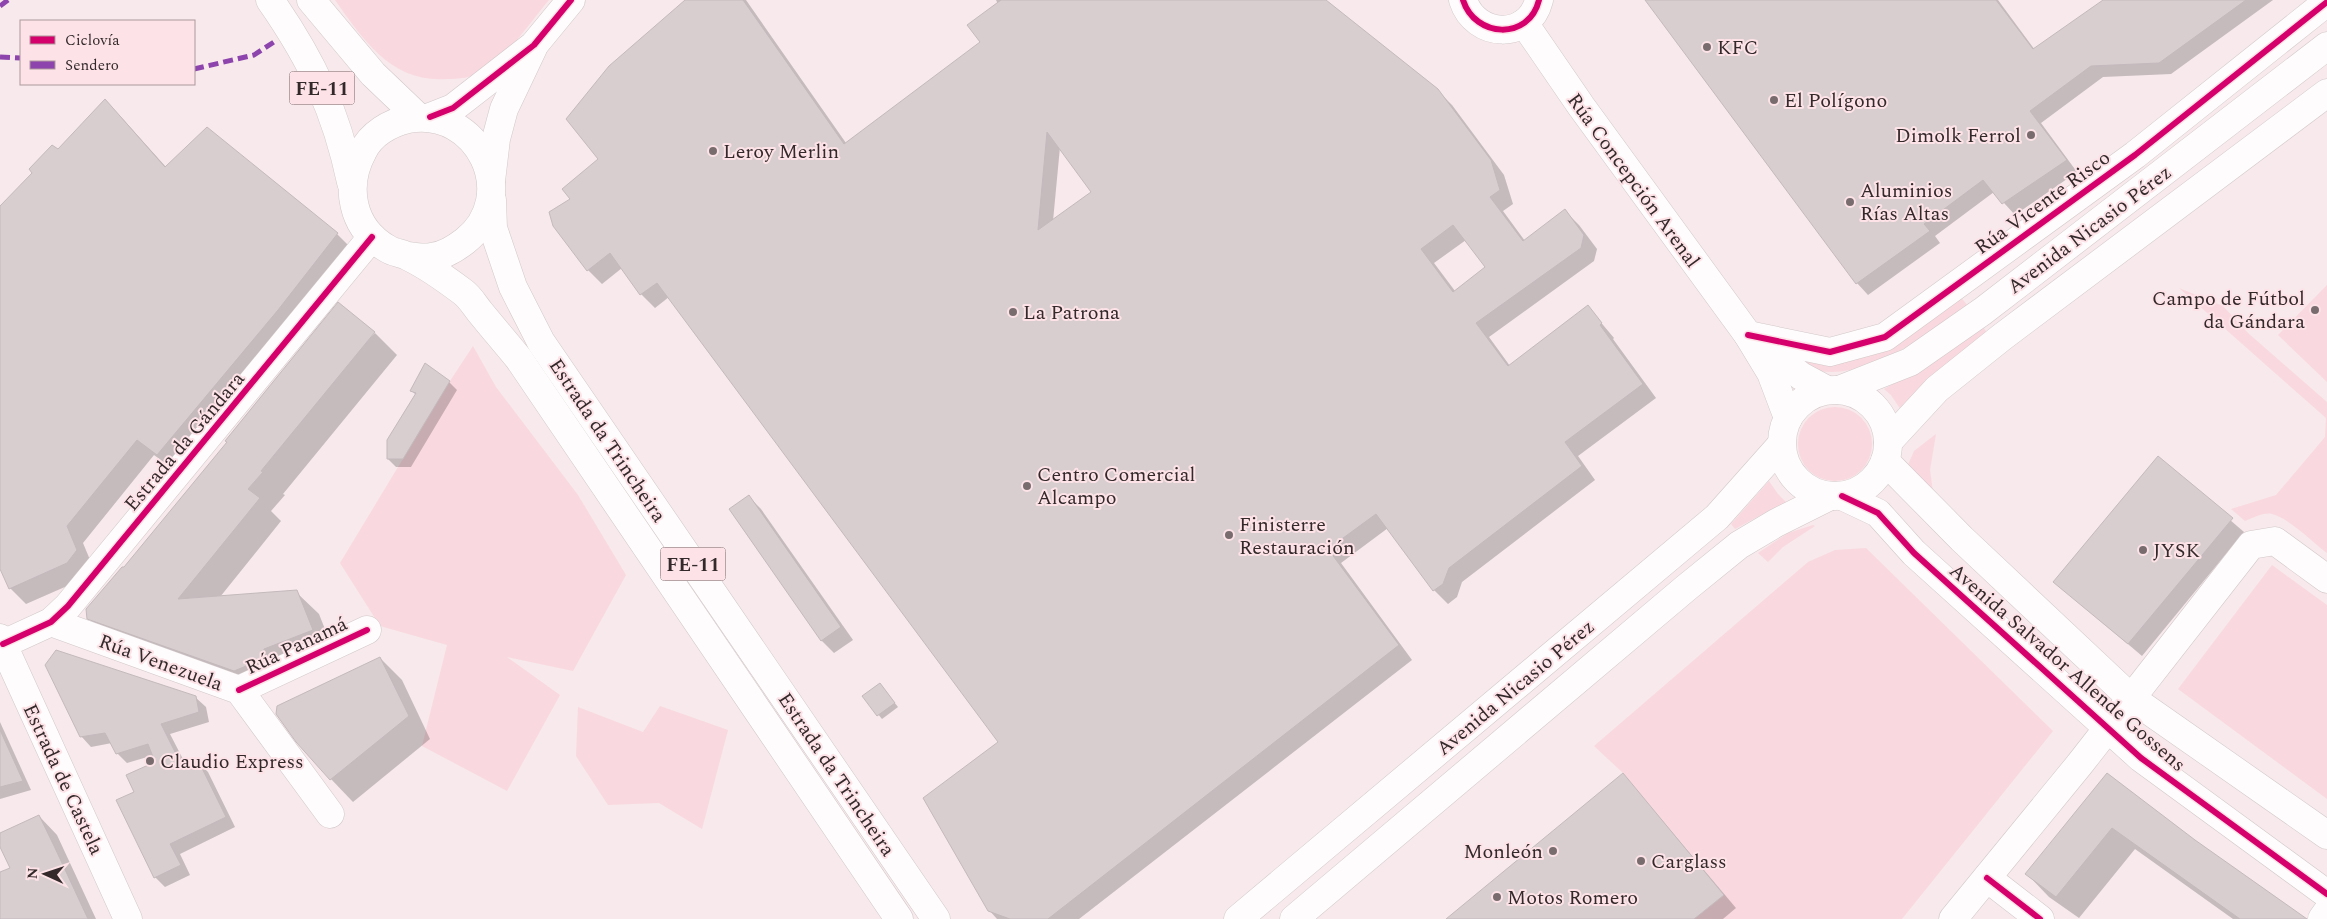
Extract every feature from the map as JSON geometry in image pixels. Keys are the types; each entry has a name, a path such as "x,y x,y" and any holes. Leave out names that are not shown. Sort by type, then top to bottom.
{"main road":[{"name":"FE-11","path":"270,0 291,30 325,94 342,140 356,213 372,237 389,250 408,256 432,257 455,249 474,234 486,214 491,186 485,158 472,138 453,124 424,117 398,121 374,136 365,146 355,165 352,185"},
{"name":"FE-11","path":"311,0 372,74 424,117"},
{"path":"424,117 453,108 534,45 571,0"},
{"path":"1463,0 1472,17 1490,29 1507,29 1524,23 1532,15 1539,0"},
{"name":"Rúa Vicente Risco","path":"1748,335 1830,352 1885,337 2135,154 2327,2"},
{"name":"Rúa Concepción Arenal","path":"1524,23 1586,114 1748,335"},
{"path":"491,186 496,139 504,109 534,45"},
{"name":"Avenida Nicasio Pérez","path":"1833,390 1910,362 1991,305 2327,46"},
{"name":"Avenida Nicasio Pérez","path":"1887,451 1937,389 2002,337 2327,93"},
{"name":"Estrada da Trincheira","path":"491,186 493,228 513,287 541,342 936,919"},
{"name":"Estrada da Gándara","path":"1,641 51,622 68,606 372,237"},
{"name":"Estrada da Trincheira","path":"408,256 465,293 519,359 899,919"},
{"path":"1748,335 1801,376 1833,390 1854,393 1868,401 1879,412 1886,426 1887,451 1878,474 1868,485 1856,492 1836,496 1808,489 1791,474 1784,460 1782,445 1784,426 1798,405 1812,395 1833,390"},
{"path":"1748,335 1772,373 1788,418"},
{"name":"Avenida Nicasio Pérez","path":"1238,919 1717,518 1782,445"},
{"name":"Avenida Salvador Allende Gossens","path":"1887,451 1962,539 2131,698 2327,835"},
{"name":"Avenida Nicasio Pérez","path":"1294,919 1739,545 1776,523 1836,496"},
{"name":"Avenida Salvador Allende Gossens","path":"1836,496 1878,513 1914,554 2141,758 2327,894"},
{"path":"1953,919 2107,729 2252,545 2275,541 2327,579"},
{"name":"Rúa Venezuela","path":"51,622 239,690 330,814"},
{"name":"Rúa Panamá","path":"239,690 367,630"},
{"name":"Estrada de Castela","path":"1,641 128,919"},
{"path":"1987,878 2040,919"},
{"path":"2322,919 2327,912"}],"shaded area":[{"path":"335,0 549,0 518,39 491,66 473,76 447,79 428,78 410,74 395,67 369,44"},
{"name":"Campo de Fútbol da Gándara","path":"2327,285 2327,382 2278,335"},
{"path":"2179,288 2223,306 2248,333 2327,402 2327,553 2279,516 2265,514 2245,521 2231,509 2276,495 2325,437 2326,418"},
{"path":"1958,294 1968,306 1934,330 1892,355 1847,371 1826,372 1807,367 1782,348 1806,355"},
{"path":"1983,327 1989,336 1901,410 1891,395 1884,389 1944,356"},
{"path":"473,346 496,387 578,495 626,575 573,671 507,657 560,695 507,791 422,746 447,645 380,626 340,563"},
{"path":"1835,407 1849,410 1861,418 1869,430 1872,444 1869,458 1861,470 1849,478 1835,481 1821,478 1809,470 1801,458 1798,444 1801,430 1809,418 1821,410"},
{"path":"1936,434 1930,470 1933,492 1907,467 1914,451"},
{"path":"1769,481 1788,504 1772,509 1735,529 1731,524"},
{"path":"1815,526 1783,547 1768,562 1758,553 1788,533"},
{"path":"1866,548 2053,731 1902,919 1694,919 1724,894 1623,773 1594,746 1808,562 1835,550"},
{"path":"2272,565 2327,605 2327,799 2178,689"},
{"path":"660,706 728,730 702,829 659,803 608,805 576,756 578,707 643,732"}],"building":[{"path":"685,0 743,0 844,144 980,42 967,25 1001,0 1326,0 1438,89 1491,160 1500,190 1490,197 1523,241 1565,209 1584,235 1581,248 1476,323 1508,366 1588,305 1602,323 1600,325 1643,384 1565,442 1582,466 1449,568 1443,584 1433,591 1376,514 1328,549 1399,645 1048,919 1010,919 988,911 923,798 998,742 657,283 640,295 610,253 587,271 553,226 549,212 570,199 562,189 598,159 566,119 609,66","holes":["1047,132 1091,192 1038,230","1453,225 1485,267 1453,292 1421,249"]},
{"path":"1645,0 1996,0 2033,49 2103,0 2246,0 2159,63 2091,66 2030,111 2067,160 2002,204 1983,180 1924,224 1930,231 1856,284"},
{"path":"105,99 165,167 207,127 338,233 278,310 157,455 137,440 67,526 77,550 67,563 9,589 0,569 0,206 32,173 29,169 52,145 58,149"},
{"path":"338,302 375,332 261,471 263,472 248,489 260,498 178,599 297,590 313,630 264,649 263,659 234,671 87,619 86,609 124,567 227,442 225,441"},
{"path":"425,363 450,381 403,459 387,459 387,440 416,393 410,391"},
{"name":"JYSK","path":"2158,456 2233,518 2128,644 2053,582"},
{"path":"749,495 841,627 821,641 729,509"},
{"path":"56,650 196,696 199,712 161,724 183,768 198,760 226,817 170,844 181,865 154,878 116,800 134,792 126,775 155,762 148,744 116,754 105,733 80,737 45,665"},
{"path":"380,657 409,716 330,780 296,742 276,714 277,706"},
{"path":"880,683 895,703 877,716 862,696"},
{"path":"0,730 23,781 0,787"},
{"path":"1623,773 1724,895 1694,919 1446,919"},
{"path":"2107,773 2195,840 2307,919 2240,919 2112,828 2056,897 2025,874"},
{"path":"39,815 88,919 0,919 0,872 10,868 0,847 0,833"}],"marked path":[{"path":"0,6 8,0"},
{"path":"195,69 254,55 277,40"},
{"path":"0,57 20,58"}],"cycle path":[{"path":"430,117 453,108 534,45 571,0"},
{"path":"1463,0 1469,13 1479,22 1490,28 1502,30 1514,28 1525,23 1533,13 1539,0"},
{"path":"1748,335 1830,352 1885,337 2135,155 2327,2"},
{"path":"3,644 51,622 68,606 372,237"},
{"path":"1842,496 1878,513 1914,553 2141,758 2327,894"},
{"path":"239,690 367,630"},
{"path":"1987,878 2040,919"}],"place":[{"name":"KFC","path":"1707,47"},
{"name":"El Polígono","path":"1774,100"},
{"name":"Dimolk Ferrol","path":"2031,135"},
{"name":"Leroy Merlin","path":"713,151"},
{"name":"Aluminios Rías Altas","path":"1850,202"},
{"name":"Campo de Fútbol da Gándara","path":"2315,310"},
{"name":"La Patrona","path":"1013,312"},
{"name":"Centro Comercial Alcampo","path":"1027,486"},
{"name":"Finisterre Restauración","path":"1229,535"},
{"name":"JYSK","path":"2143,550"},
{"name":"Claudio Express","path":"150,761"},
{"name":"Monleón","path":"1553,851"},
{"name":"Carglass","path":"1641,861"},
{"name":"Motos Romero","path":"1497,897"}]}
